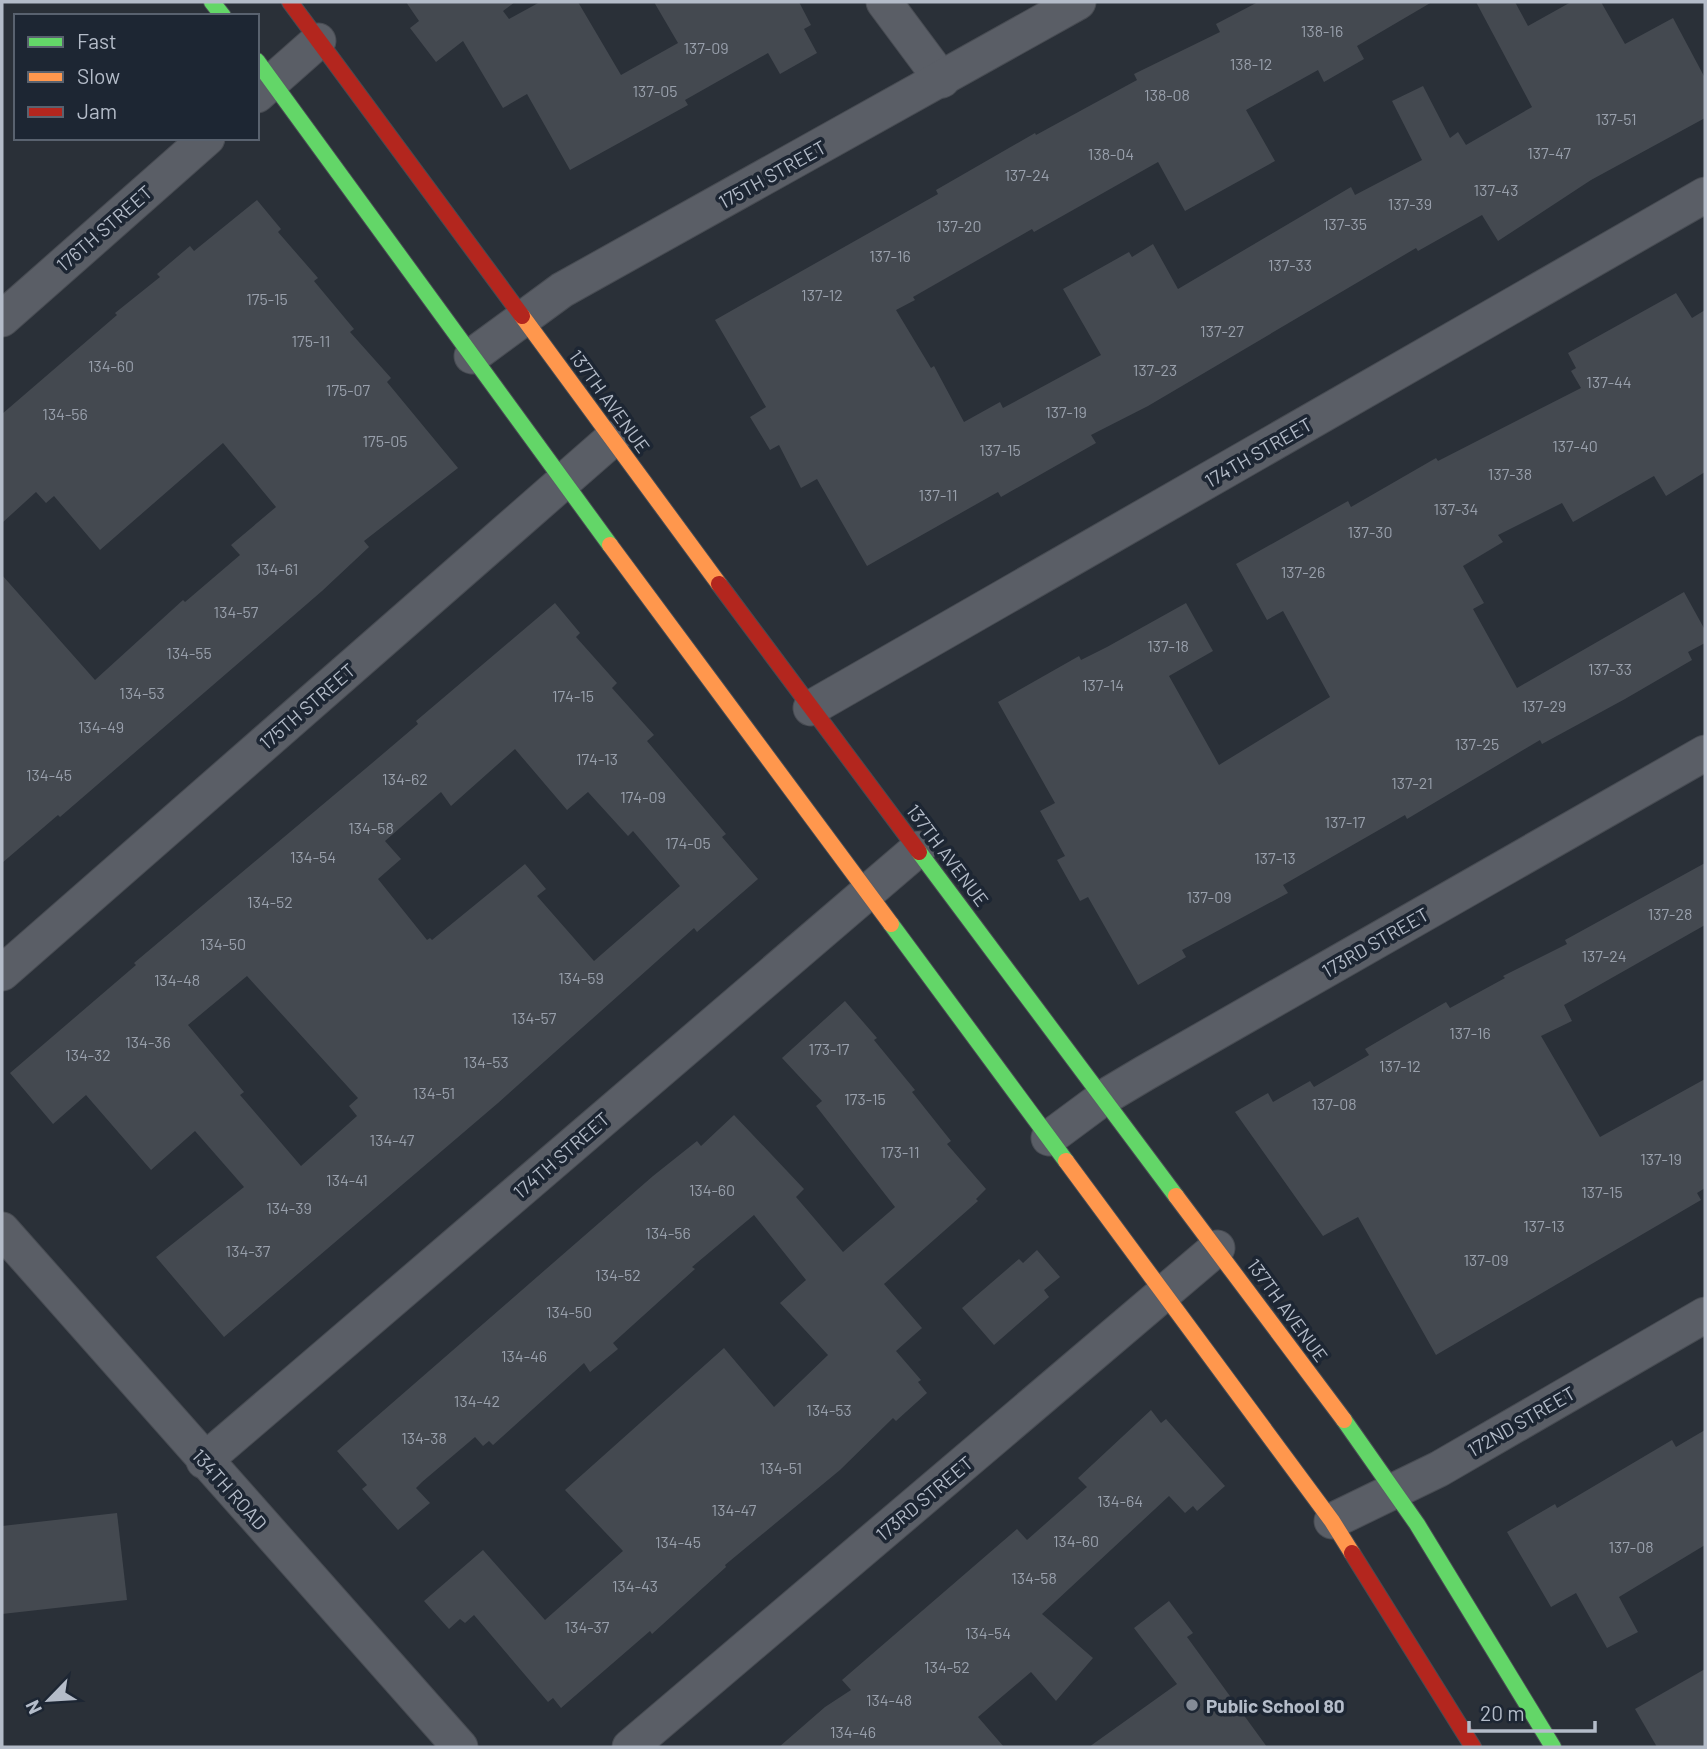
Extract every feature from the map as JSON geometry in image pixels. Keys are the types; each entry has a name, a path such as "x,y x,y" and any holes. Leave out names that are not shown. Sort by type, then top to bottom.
{"street":[{"name":"137TH AVENUE","path":"290,2 811,708 1217,1248 1395,1492 1553,1747"},
{"path":"884,2 942,80"},
{"name":"175TH STREET","path":"472,356 562,289 1078,2"},
{"path":"318,41 262,79 472,356 1332,1521 1473,1747"},
{"name":"176TH STREET","path":"2,319 205,140"},
{"name":"174TH STREET","path":"811,708 1705,195"},
{"name":"175TH STREET","path":"2,972 612,439"},
{"name":"173RD STREET","path":"1049,1138 1103,1098 1705,753"},
{"name":"174TH STREET","path":"204,1461 918,849"},
{"name":"134TH ROAD","path":"2,1230 460,1747"},
{"name":"173RD STREET","path":"630,1747 1217,1248"},
{"name":"172ND STREET","path":"1332,1521 1395,1492 1705,1314"}],"building":[{"path":"406,2 515,2 503,11 509,19 540,2 578,2 621,75 678,43 654,2 799,2 811,25 804,29 817,53 780,74 768,53 685,100 688,105 570,170 527,94 503,108 463,41 436,62 410,28 419,21"},
{"path":"1258,2 1432,2 1357,46 1364,59 1324,82 1318,70 1246,110 1275,161 1185,211 1158,162 1034,232 1032,229 913,297 915,300 896,310 931,368 934,366 964,422 1000,402 1003,408 1101,355 1063,289 1129,252 1132,257 1153,244 1178,289 1351,187 1355,195 1422,160 1392,101 1423,86 1450,138 1458,132 1466,145 1532,107 1476,2 1515,2 1528,26 1571,2 1601,2 1625,44 1673,18 1705,78 1705,118 1591,180 1498,241 1482,215 1418,251 1416,248 1148,406 1091,435 1096,443 1001,497 998,492 867,566 817,479 801,488 779,445 770,450 750,417 766,407 715,320 938,194 936,190 1035,133 1036,135 1137,80 1134,74 1220,32 1216,24"},
{"path":"257,200 281,229 278,232 318,278 314,281 354,329 350,332 391,378 387,382 458,468 364,541 369,547 322,591 60,817 58,815 2,863 2,575 95,680 183,600 185,602 240,555 231,545 276,507 223,443 100,550 54,496 46,503 36,492 2,523 2,414 117,315 115,313 160,277 157,274 190,246 194,251"},
{"path":"1676,293 1692,318 1705,310 1705,472 1666,496 1654,476 1573,522 1562,503 1498,535 1503,542 1463,566 1484,603 1473,609 1517,688 1684,592 1705,630 1705,643 1688,652 1692,660 1542,744 1540,740 1407,819 1405,815 1283,885 1288,893 1182,950 1186,957 1138,985 1088,897 1080,901 1057,860 1065,856 1040,811 1055,803 998,702 1079,656 1081,660 1186,603 1213,651 1169,676 1219,765 1330,697 1283,611 1267,620 1236,564 1348,501 1351,507 1436,458 1438,461 1581,388 1571,371 1576,368 1568,353"},
{"path":"555,603 580,633 576,637 617,683 612,688 654,735 647,741 726,834 722,837 758,879 697,932 694,928 498,1103 224,1337 156,1257 244,1187 195,1131 151,1170 86,1095 53,1124 10,1073 136,965 134,963 418,724 416,721","holes":["515,749 567,810 588,792 628,836 633,831 680,886 594,961 537,896 546,889 525,864 432,940 427,940 378,879 401,859 385,841 441,792 451,806","247,976 358,1098 349,1106 357,1116 301,1166 240,1095 244,1092 188,1025"]},
{"path":"1705,863 1705,925 1564,1005 1572,1021 1541,1036 1600,1137 1705,1079 1705,1188 1697,1193 1701,1200 1436,1355 1358,1217 1323,1236 1235,1112 1268,1093 1273,1102 1310,1081 1314,1087 1369,1055 1365,1049 1446,1002 1450,1008 1505,978 1503,976 1567,944 1565,940"},
{"path":"845,1001 877,1038 874,1040 915,1090 912,1092 951,1141 947,1144 986,1189 976,1199 978,1201 884,1284 922,1328 896,1351 921,1380 918,1382 927,1393 896,1421 893,1418 840,1470 725,1565 726,1567 652,1634 650,1631 561,1708 553,1698 548,1702 474,1615 465,1623 460,1619 449,1629 424,1601 483,1550 545,1620 623,1551 565,1490 724,1348 774,1407 828,1355 780,1303 806,1280 754,1215 692,1267 695,1269 613,1343 618,1349 590,1372 584,1363 493,1445 489,1441 483,1446 475,1437 422,1482 416,1488 430,1503 398,1530 362,1489 367,1485 337,1451 653,1176 697,1141 701,1146 734,1115 804,1189 796,1197 843,1252 895,1207 816,1106 822,1101 782,1058"},
{"path":"1037,1250 1060,1277 1044,1290 1049,1297 994,1345 962,1308 1019,1259 1023,1263"},
{"path":"1151,1410 1161,1423 1166,1419 1225,1486 1197,1511 1193,1506 1185,1513 1169,1496 1042,1614 1093,1658 1056,1701 1031,1672 978,1717 1004,1747 779,1747 825,1707 851,1690 842,1680 1017,1529 1027,1540 1087,1487 1078,1478"},
{"path":"1705,1430 1705,1545 1619,1597 1638,1632 1607,1648 1576,1593 1551,1607 1507,1532 1555,1504 1557,1508 1672,1440 1676,1447"},
{"path":"117,1513 127,1600 2,1614 2,1526"},
{"name":"Public School 80","path":"1169,1601 1193,1633 1187,1637 1267,1747 1089,1747 1177,1684 1134,1628"},
{"path":"1705,1669 1705,1747 1657,1747 1635,1709"}],"traffic: fast":[{"path":"212,2 221,14"},
{"path":"259,64 610,545"},
{"path":"919,852 1176,1196"},
{"path":"891,924 1066,1161"},
{"path":"1344,1420 1417,1524 1553,1747"}],"traffic: slow":[{"path":"522,316 719,584"},
{"path":"610,545 891,924"},
{"path":"1066,1161 1332,1521 1352,1553"},
{"path":"1176,1196 1344,1420"}],"traffic: jam":[{"path":"290,2 522,316"},
{"path":"719,584 919,852"},
{"path":"1352,1553 1473,1747"}],"place":[{"name":"Public School 80","path":"1192,1705"}]}
